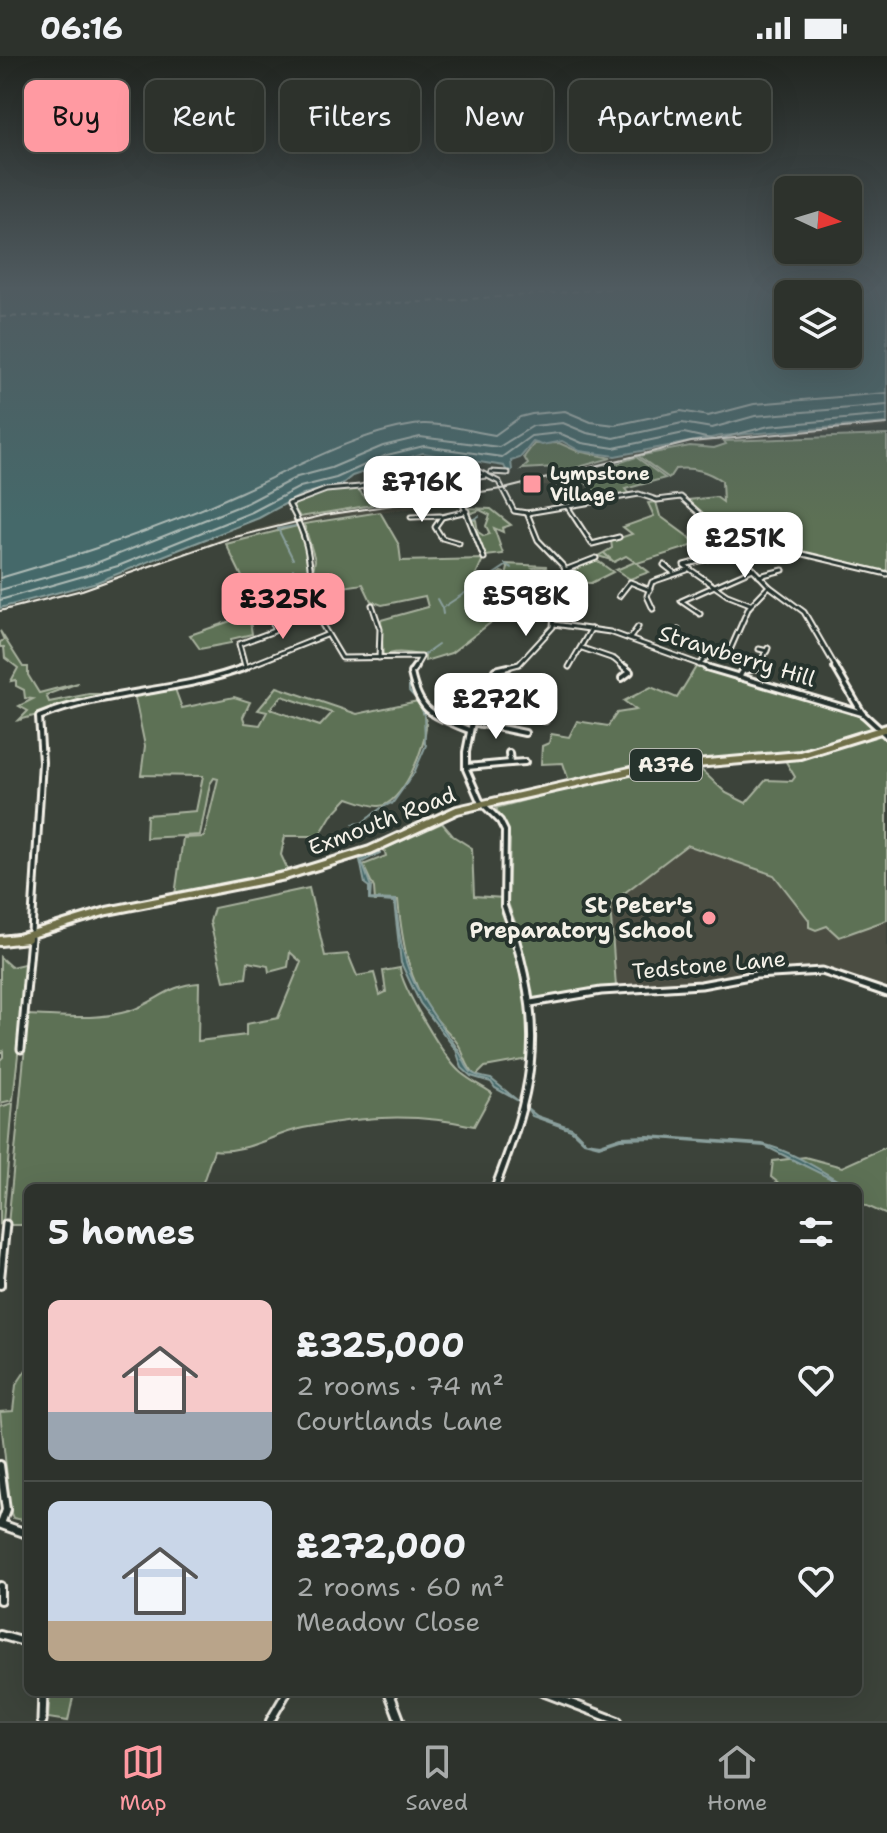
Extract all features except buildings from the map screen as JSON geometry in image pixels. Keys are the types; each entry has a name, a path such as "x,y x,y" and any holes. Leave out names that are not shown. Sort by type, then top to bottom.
{"highway":[{"name":"Exmouth Road","path":"33,935 98,913 285,876 370,850 438,817 485,804 639,769 800,755 884,729"},
{"name":"A376","path":"0,941 33,935"}],"street":[{"path":"469,730 429,715 415,692 410,671 420,663 421,657 342,658 328,645 319,618 305,607 302,600 313,593 309,547 302,524 288,505 326,490 360,487 398,477 424,477 447,465 469,468 501,483 510,508 527,513 639,494 657,500 681,497 720,534 887,574"},
{"path":"469,468 456,472 457,480 484,558"},
{"path":"491,472 507,472"},
{"path":"457,480 486,476"},
{"path":"398,477 403,493"},
{"path":"385,495 422,491"},
{"path":"567,506 592,544 619,537"},
{"path":"411,517 442,517 467,511"},
{"path":"497,1184 514,1144 531,1062 531,1003 504,904 508,857 504,830 492,808 485,804 473,786 467,767 469,730 492,675 499,667 519,664 554,624 552,594 544,584 527,584 523,596 552,594 568,582 565,570 541,544 527,513"},
{"path":"442,517 435,525 437,533 460,543"},
{"path":"738,539 737,551 759,576 805,613 862,713 884,729 887,736"},
{"path":"737,551 684,565 711,585 750,604"},
{"path":"565,570 596,558"},
{"path":"664,565 673,572"},
{"path":"700,614 681,601 711,585 753,569"},
{"path":"653,609 647,596 650,580 663,581 673,572 687,570"},
{"path":"759,576 784,570"},
{"path":"619,596 630,582 650,590"},
{"path":"699,665 707,657 730,650 750,604 769,586"},
{"path":"372,605 380,629 379,658"},
{"path":"245,666 239,644 274,631 272,613 305,607"},
{"name":"Strawberry Hill","path":"554,624 630,638 699,665 862,713"},
{"path":"630,638 638,627"},
{"path":"569,667 591,629"},
{"path":"678,630 677,643 698,649 707,657"},
{"path":"21,1049 33,935 42,762 38,720 44,713 121,693 185,685 241,670 326,635"},
{"path":"582,648 614,659 630,672 622,678"},
{"path":"739,677 743,671 758,667 768,650 759,649"},
{"path":"492,675 548,690 551,693 547,705"},
{"path":"477,705 545,720"},
{"path":"472,722 525,733"},
{"path":"509,753 510,763"},
{"path":"467,767 525,762"},
{"name":"Tedstone Lane","path":"531,1003 601,991 822,971 887,993"},
{"path":"0,1285 6,1224"},
{"path":"0,1465 6,1510 1,1524 24,1533"},
{"path":"0,1586 0,1600"},
{"path":"0,1635 24,1642"},
{"path":"42,1721 43,1696"},
{"path":"270,1721 285,1696"},
{"path":"391,1696 400,1721"},
{"path":"552,1696 618,1721"}],"shaded area":[{"path":"887,423 887,427 861,430 672,446 613,461 548,485 504,488 662,444 721,436"},
{"path":"457,495 459,499 427,507 326,518 304,524 300,517"},
{"path":"295,519 300,523 233,538 100,585 0,612 91,586 223,538"},
{"name":"St Peter's Preparatory School","path":"687,845 774,875 809,921 887,903 887,991 820,969 752,974 699,983 616,987 610,904"}],"green space":[{"path":"887,435 887,571 729,535 698,514 687,500 716,497 723,502 722,481 694,469 675,469 669,478 638,456 690,446 714,448 726,444 724,441"},
{"path":"559,443 577,451 611,458 561,472 556,467 522,469 528,464 524,457 534,444"},
{"path":"636,457 665,478 625,489 629,494 601,498 579,476"},
{"path":"357,488 372,505 300,517 292,505 326,491"},
{"path":"656,502 660,516 698,544 637,563 649,572 630,579 616,570 635,562 626,556 614,562 604,553 611,560 598,556 612,548 611,541 632,534 623,527 654,516 648,503"},
{"path":"468,508 491,509 511,525 502,528 503,532 494,528 503,554 486,556 470,519 476,520 478,532 484,536 490,534 486,526 490,515 480,510 469,514"},
{"path":"380,512 399,545 401,561 483,559 473,581 477,587 501,572 504,573 500,587 503,588 508,568 506,564 546,566 547,574 565,574 567,582 551,592 544,581 545,567 533,568 541,573 542,583 519,585 510,590 496,605 498,617 451,653 425,661 425,656 403,653 383,657 381,620 428,607 425,596 382,605 371,601 363,584 316,591 312,576 315,560 304,524"},
{"path":"301,525 311,559 308,573 311,593 294,592 271,601 263,576 244,581 226,544"},
{"path":"595,559 613,572 591,583 571,582 568,570"},
{"path":"245,616 250,621 252,634 231,639 231,643 200,649 190,635"},
{"path":"0,631 23,667 28,667 28,675 39,693 78,683 46,695 49,702 89,694 114,694 19,720 28,711 19,706 33,699 25,698 24,690 16,686 16,680 11,681 18,668 5,658 4,647 0,647 0,642 4,640"},
{"path":"696,667 817,699 861,718 874,728 800,752 652,765 569,781 563,763 541,764 542,746 549,743 551,734 569,737 577,721 608,726 617,713 636,710 624,701 651,687 677,698"},
{"path":"277,687 357,714 418,701 426,724 418,759 404,786 387,804 374,806 348,798 331,816 319,836 285,836 281,855 288,870 175,895 183,838 204,837 218,779 214,778 210,784 200,835 146,838 147,815 196,811 203,776 141,775 145,746 134,693 175,689 182,708 234,697 250,702 243,717 245,723 260,725 267,712 258,710","holes":["282,696 332,713 320,726 270,709"]},
{"path":"880,734 887,740 887,920 839,937 827,926 816,930 809,927 809,920 774,875 687,845 610,904 616,987 533,1000 519,933 508,903 510,840 496,808 626,773 696,765 726,793 746,803 766,780 792,781 795,777 785,760"},
{"path":"442,823 453,836 472,848 474,896 504,898 505,914 530,1012 528,1059 485,1067 476,1076 458,1044 424,1002 404,945 398,900 375,901 374,888 363,865 386,856 384,849"},
{"path":"309,888 325,956 348,954 357,976 374,973 380,995 386,992 383,971 400,968 415,1005 444,1053 460,1072 492,1093 474,1126 432,1119 389,1118 303,1128 237,1149 214,1150 202,1184 24,1184 24,1225 8,1225 28,1015 79,1017 117,1014 139,1007 171,990 199,983 198,1041 246,1035 246,1024 278,1018 301,962 290,952 288,967 269,972 268,966 248,962 246,978 224,981 210,922 214,908"},
{"path":"0,957 11,967 28,963 13,1100 0,1103 0,1060 3,1051 0,1053"},
{"path":"13,1103 3,1223 0,1224 0,1107"},
{"path":"886,1147 887,1215 862,1204 862,1184 780,1184 771,1177 773,1161 805,1157 842,1167"},
{"path":"24,1373 24,1520 13,1518 11,1513 0,1412 13,1411 16,1385"},
{"path":"50,1696 72,1696 68,1721 48,1718"}],"water":[{"path":"0,365 774,365 774,368 862,368 862,365 887,365 887,423 721,436 615,456 580,451 562,441 542,445 533,442 520,458 511,461 512,470 508,473 504,466 423,453 352,476 341,485 303,494 259,518 97,582 0,608"},
{"path":"380,850 380,853 362,862 371,887 370,899 396,900 402,946 421,996 457,1048 468,1069 491,1079 518,1101 495,1088 491,1082 471,1076 462,1068 456,1050 420,1003 401,963 394,902 369,900 369,887 365,884 360,860"},
{"path":"526,1107 537,1116 572,1128 586,1142 600,1144 621,1137 648,1136 762,1144 796,1157 843,1184 765,1146 657,1138 620,1139 599,1146 584,1142 571,1130 532,1116"}],"waterway":[{"path":"472,520 479,516"},
{"path":"293,559 278,529 301,525"},
{"path":"505,564 512,568"},
{"path":"442,608 506,566"},
{"path":"293,569 295,590"},
{"path":"533,582 540,582"},
{"path":"296,591 301,599"},
{"path":"437,599 442,608"},
{"path":"442,608 443,614"},
{"path":"424,655 438,645"},
{"path":"416,663 409,668 409,691 419,702 424,715 425,744"},
{"path":"451,716 457,687"},
{"path":"392,804 414,773 426,745"},
{"path":"383,807 391,803"},
{"path":"353,824 362,823 381,808"}],"railway":[{"path":"0,611 82,590 227,539 325,515 508,488 691,442 887,424"}],"place":[{"name":"Lympstone Village","path":"532,484"},
{"name":"St Peter's Preparatory School","path":"709,918"}]}
